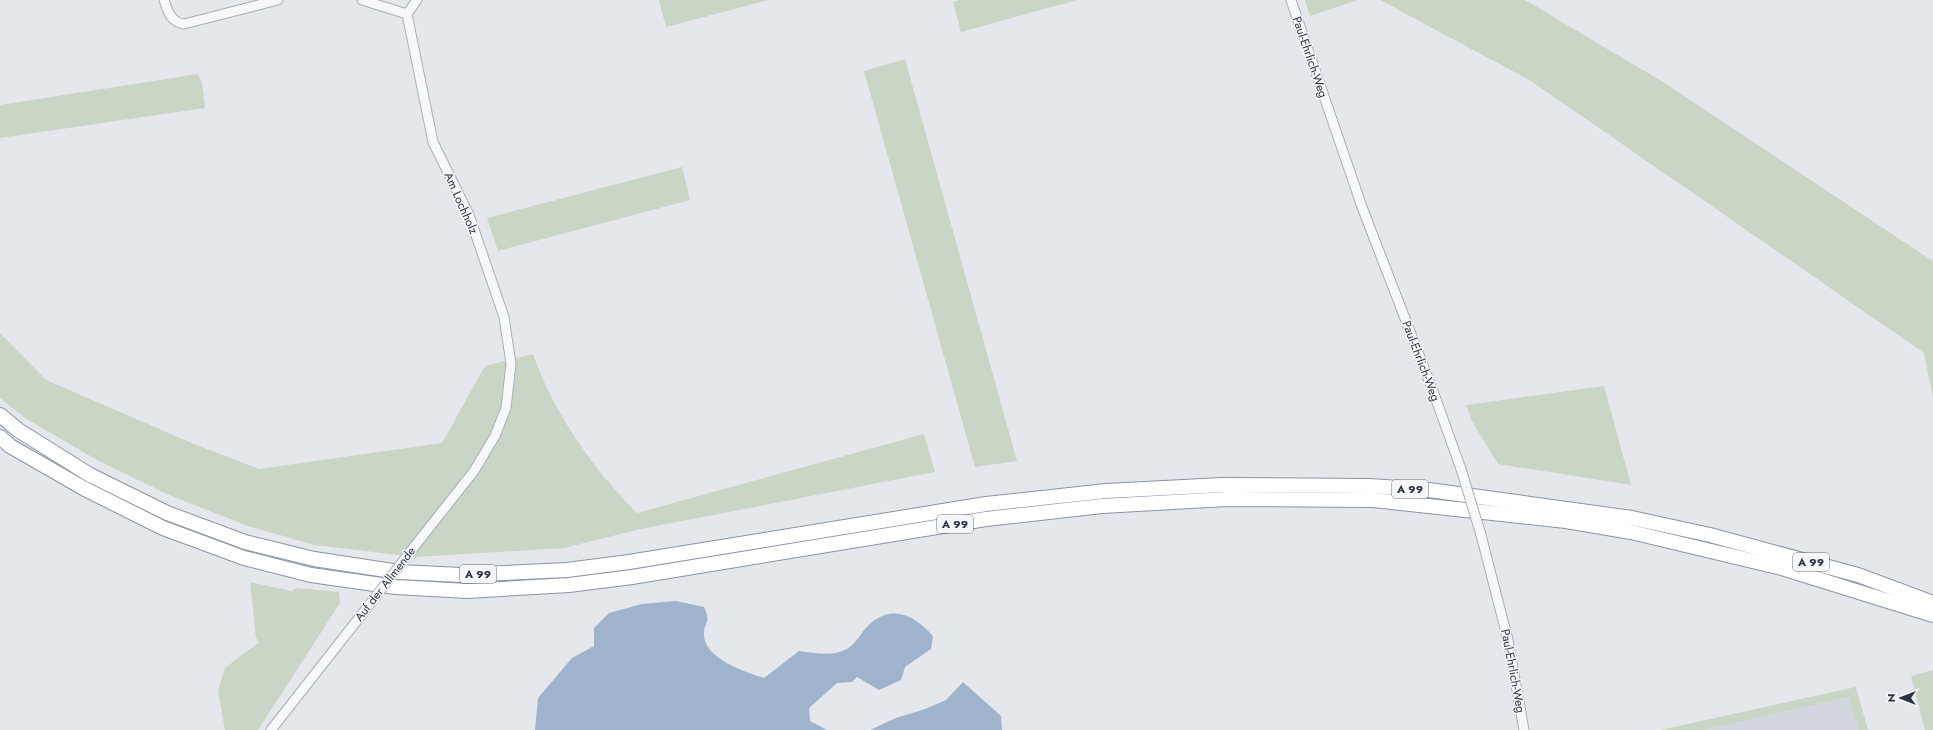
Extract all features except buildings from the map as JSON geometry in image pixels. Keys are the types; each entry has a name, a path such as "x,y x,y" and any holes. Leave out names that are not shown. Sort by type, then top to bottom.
{"highway":[{"name":"A 99","path":"0,415 18,430 90,476 167,513 245,542 314,559 399,572 461,575 567,570 629,562 986,504 1106,491 1222,485 1370,486 1466,494 1632,518 1710,535 1795,557 1858,575 1933,603"},
{"name":"A 99","path":"0,437 10,446 85,489 162,528 244,558 311,575 396,587 467,591 569,585 632,577 986,519 1102,506 1227,499 1373,500 1566,521 1631,532 1782,568 1933,615"},
{"path":"1910,594 1933,596"}],"street":[{"path":"164,0 171,18 176,23 184,24 278,0"},
{"path":"362,0 407,14 417,0"},
{"name":"Paul-Ehrlich-Weg","path":"1291,0 1362,207 1433,391 1461,469 1481,535 1508,640 1524,730"},
{"name":"Am Lochholz","path":"407,14 433,142 469,215 504,317 511,364 510,383 506,408 495,436"},
{"name":"Auf der Allmende","path":"271,730 474,470 495,436"}],"shaded area":[{"path":"1850,697 1859,730 1704,730"}],"green space":[{"path":"659,0 769,0 666,27"},
{"path":"959,0 1077,0 961,32 953,2"},
{"path":"1305,0 1358,0 1310,16"},
{"path":"1380,0 1525,0 1663,82 1933,261 1933,398 1924,353 1531,81"},
{"path":"905,59 1017,461 975,467 864,71"},
{"path":"198,74 202,83 205,108 0,138 0,105"},
{"path":"682,167 690,200 498,251 487,218"},
{"path":"0,333 46,380 194,444 259,469 442,443 485,366 533,354 552,399 586,454 637,513 924,434 935,472 641,529 564,548 415,557 315,545 248,526 169,495 97,460 25,418 0,398"},
{"path":"1604,386 1631,485 1498,464 1472,421 1466,405"},
{"path":"250,582 291,591 296,588 339,592 340,603 258,730 225,730 218,690 225,668 259,642 256,638"},
{"path":"1933,670 1933,730 1925,730 1911,676"},
{"path":"1856,687 1868,730 1859,730 1849,697 1704,730 1660,730"}],"water":[{"path":"676,601 704,607 707,617 704,631 706,644 719,658 737,668 764,678 799,651 829,654 847,649 872,622 889,614 905,615 920,623 933,636 931,649 905,667 901,680 879,690 857,677 852,682 837,683 809,708 810,721 827,730 535,730 538,698 572,658 594,646 594,628 609,613 642,604"},
{"path":"963,682 1001,716 1002,730 870,730 896,718 925,709 946,700"}]}
